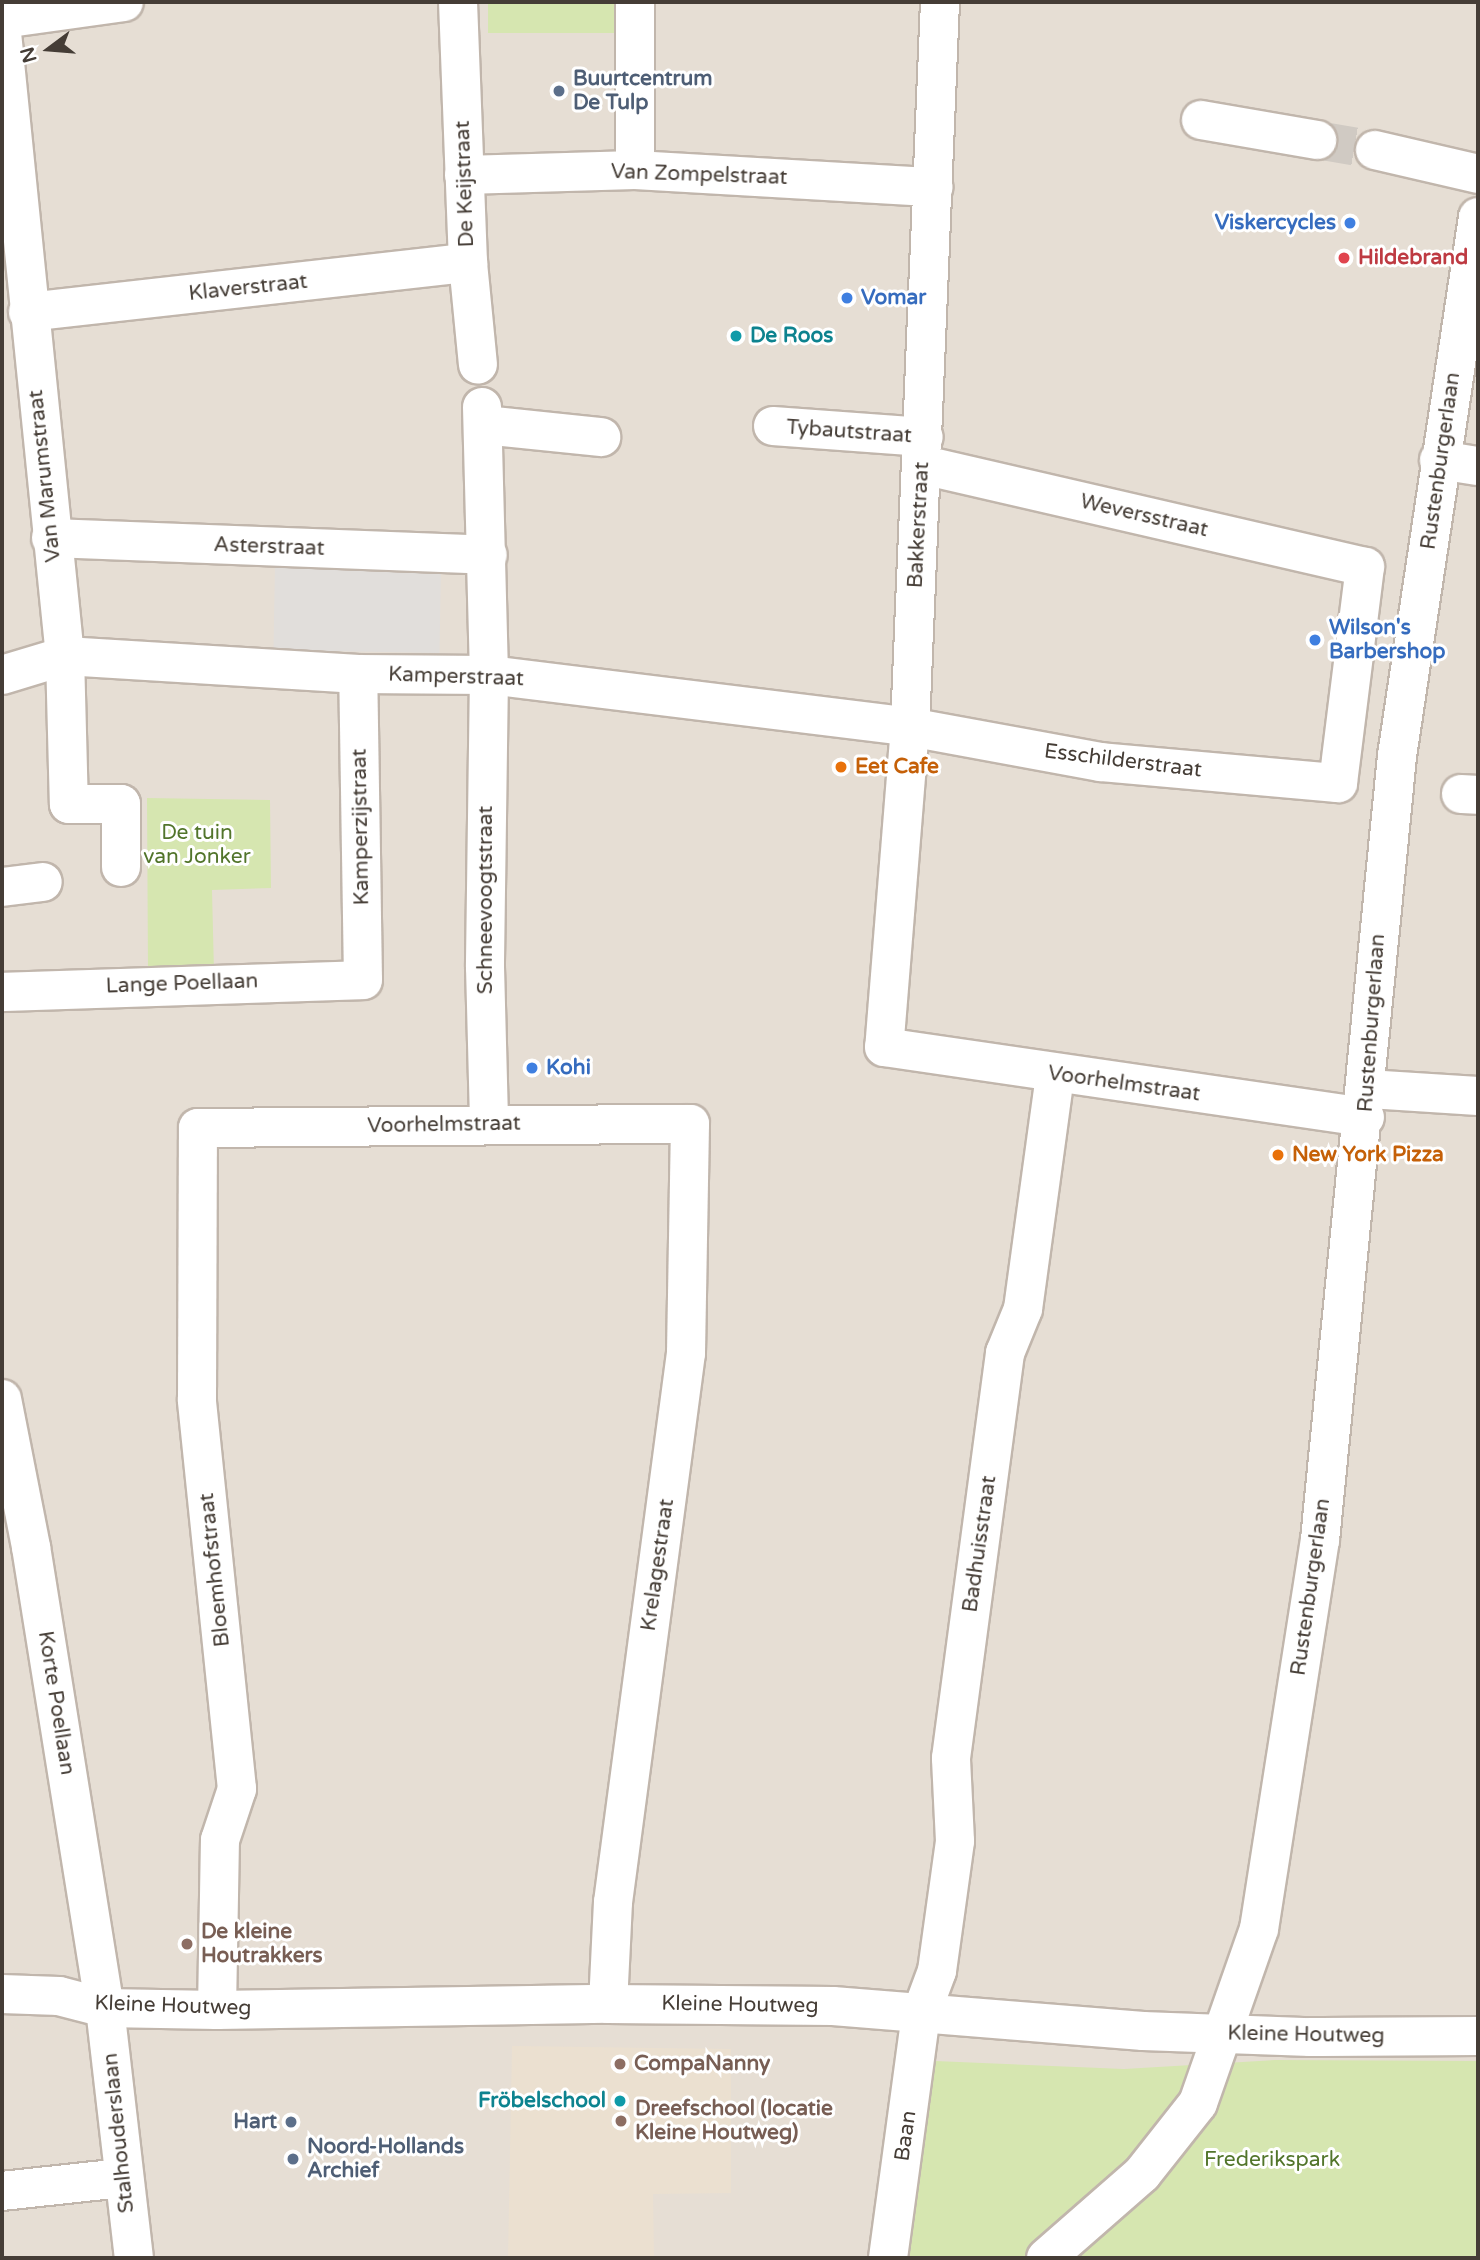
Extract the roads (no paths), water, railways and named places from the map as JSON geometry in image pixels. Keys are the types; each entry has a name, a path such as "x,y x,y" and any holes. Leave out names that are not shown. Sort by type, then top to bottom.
{"street":[{"path":"2,19 124,2"},
{"name":"De Keijstraat","path":"458,2 468,263 478,365"},
{"path":"635,2 635,170"},
{"name":"Bakkerstraat","path":"884,1047 910,727 940,2"},
{"name":"Van Marumstraat","path":"2,33 28,312 65,656 69,804 121,804 121,867"},
{"path":"1201,120 1317,140"},
{"path":"1375,150 1478,174"},
{"name":"Van Zompelstraat","path":"464,175 635,170 934,187"},
{"name":"Rustenburgerlaan","path":"1226,2034 1259,1930 1320,1540 1366,1103 1397,756 1439,460 1478,217"},
{"name":"Klaverstraat","path":"28,312 468,263"},
{"path":"488,555 483,416 601,437"},
{"name":"Tybautstraat","path":"774,426 923,451"},
{"name":"Weversstraat","path":"923,451 1365,567 1338,783"},
{"path":"1439,460 1478,466"},
{"name":"Asterstraat","path":"51,538 488,555"},
{"name":"Schneevoogtstraat","path":"488,555 485,967 489,1124"},
{"name":"Kamperstraat","path":"2,675 65,656 358,674 489,675 910,727"},
{"name":"Kamperzijstraat","path":"358,674 363,980"},
{"name":"Esschilderstraat","path":"910,727 1101,762 1338,783"},
{"path":"2,887 43,882"},
{"name":"Lange Poellaan","path":"2,992 363,980"},
{"name":"Voorhelmstraat","path":"884,1047 1055,1074 1366,1103 1478,1096"},
{"name":"Badhuisstraat","path":"921,2014 937,1971 955,1841 951,1758 1006,1353 1023,1309 1055,1074"},
{"name":"Voorhelmstraat","path":"198,1128 690,1124"},
{"name":"Krelagestraat","path":"608,2004 613,1902 686,1353 690,1124"},
{"name":"Bloemhofstraat","path":"198,1128 197,1398 237,1789 220,1840 217,2010"},
{"name":"Korte Poellaan","path":"2,1399 16,1550 105,2008"},
{"name":"Kleine Houtweg","path":"2,1994 60,1996 105,2008 217,2010 608,2004 833,2006 1226,2034 1478,2036"},
{"name":"Stalhouderslaan","path":"105,2008 121,2178 134,2258"},
{"name":"Baan","path":"888,2258 921,2014"},
{"path":"1046,2258 1142,2174 1183,2125 1198,2103 1226,2034"},
{"path":"2,2191 121,2178"}],"tunnel":[{"path":"1317,140 1375,150"}],"place":[{"name":"Buurtcentrum De Tulp","path":"559,91"},
{"name":"Viskercycles","path":"1350,223"},
{"name":"Hildebrand","path":"1344,258"},
{"name":"Vomar","path":"847,298"},
{"name":"De Roos","path":"736,336"},
{"name":"Wilson's Barbershop","path":"1315,640"},
{"name":"Eet Cafe","path":"841,767"},
{"name":"Kohi","path":"532,1068"},
{"name":"New York Pizza","path":"1278,1155"},
{"name":"De kleine Houtrakkers","path":"187,1944"},
{"name":"CompaNanny","path":"620,2064"},
{"name":"Fröbelschool","path":"620,2101"},
{"name":"Dreefschool (locatie Kleine Houtweg)","path":"621,2121"},
{"name":"Hart","path":"291,2122"},
{"name":"Noord-Hollands Archief","path":"293,2159"}],"park label":[{"name":"De tuin van Jonker","path":"197,845"},
{"name":"Frederikspark","path":"1272,2160"}]}
